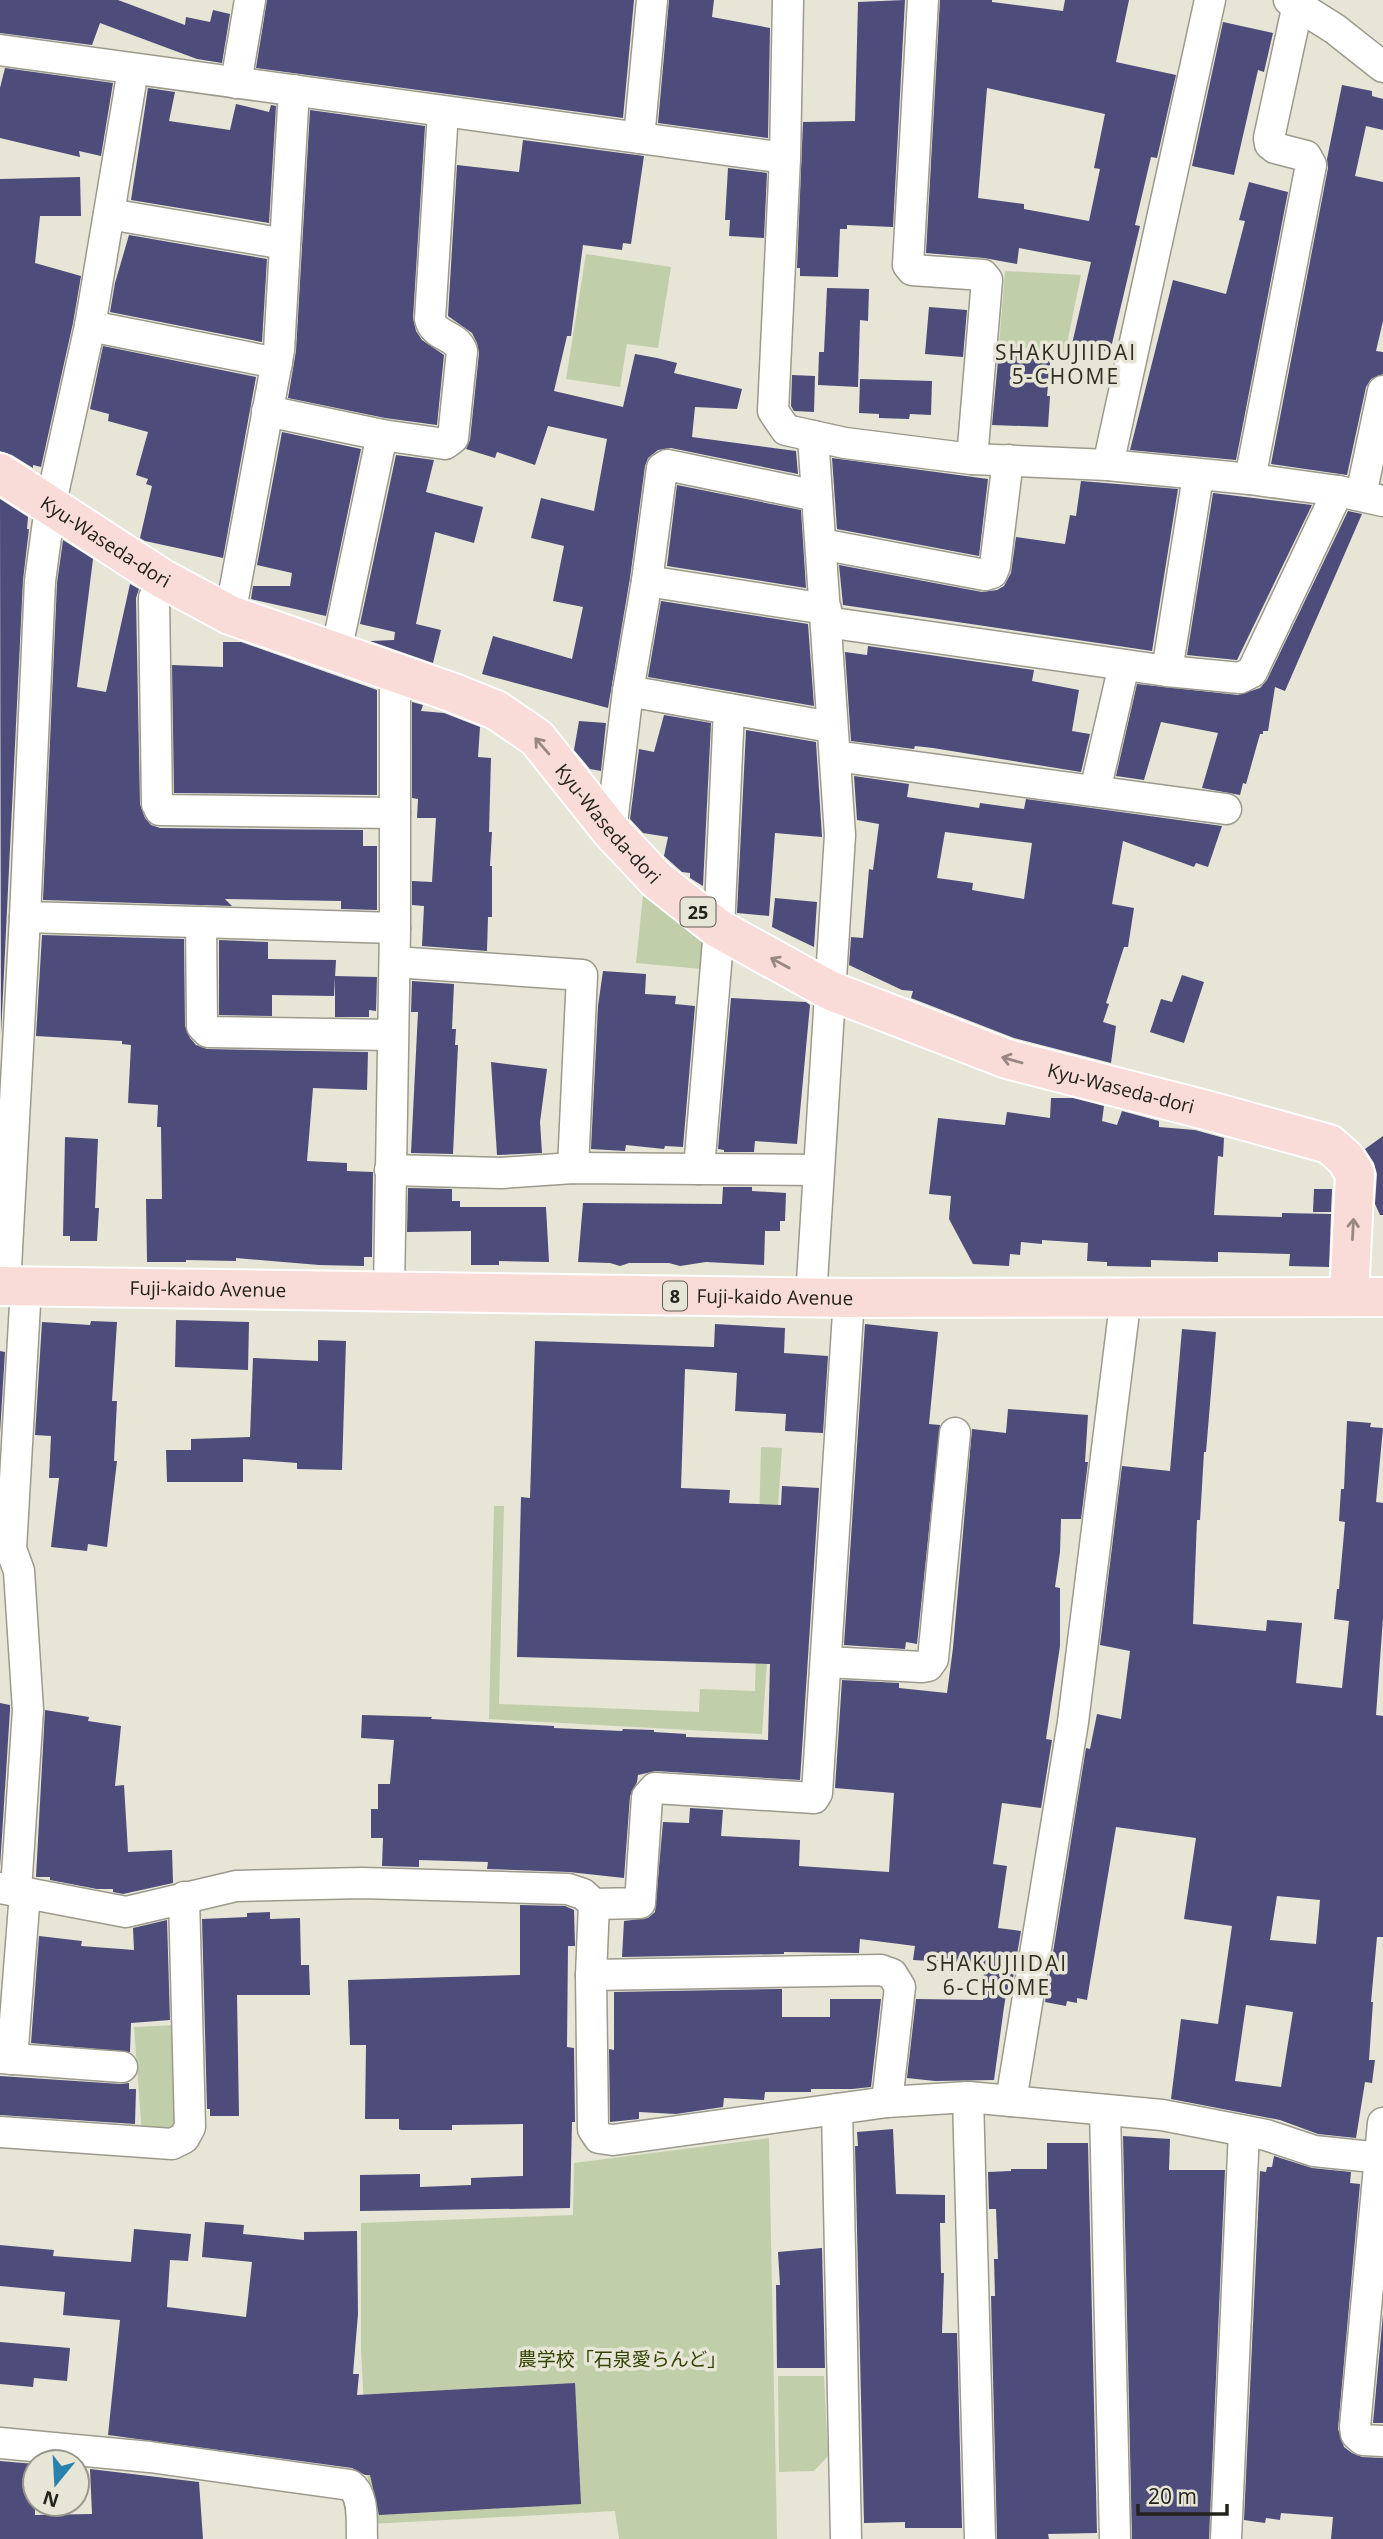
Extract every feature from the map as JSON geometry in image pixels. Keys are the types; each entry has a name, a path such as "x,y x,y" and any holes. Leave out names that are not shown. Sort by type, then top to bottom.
{"main road":[{"name":"Kyu-Waseda-dori","path":"0,473 163,579 230,615 496,710 537,738 611,831 657,880 719,929 831,991 1007,1059 1329,1144 1346,1159 1355,1174 1366,1297"},
{"name":"Fuji-kaido Avenue","path":"10,1287 811,1298 1366,1297"}],"street":[{"path":"236,83 250,0"},
{"path":"639,138 652,0"},
{"path":"788,0 785,158 774,411 786,430 845,443 972,459 1108,465 1198,476 1250,479 1361,495"},
{"path":"923,0 908,265 912,270 983,275 987,280 972,459"},
{"path":"1108,465 1210,0"},
{"path":"1250,479 1311,165 1306,156 1275,148 1270,144 1269,138 1294,2 1383,67"},
{"path":"0,50 785,158"},
{"path":"122,2067 6,2058 14,1890 28,1710 19,1571 11,1549 10,1287 40,581 50,507 90,326 133,70"},
{"path":"230,615 277,363 294,90"},
{"path":"267,411 382,435 446,444 453,438 462,351 456,340 435,330 430,319 443,112"},
{"path":"109,214 285,244"},
{"path":"90,326 277,363"},
{"path":"647,580 826,615 1124,665 1240,678 1252,673 1361,495 1383,391"},
{"path":"336,652 382,435"},
{"path":"811,1298 840,835 813,436"},
{"path":"821,544 985,575 992,573 1008,460"},
{"path":"611,831 628,691 664,465 817,496"},
{"path":"1167,671 1198,476"},
{"path":"163,579 154,598 157,804 160,810 395,813"},
{"path":"1095,791 1124,665"},
{"path":"389,1292 395,962 395,674"},
{"path":"628,691 729,709 833,742 1095,791 1226,809"},
{"path":"699,1169 719,929 729,709"},
{"path":"25,917 395,928"},
{"path":"201,922 202,1026 208,1032 393,1035"},
{"path":"395,962 582,975 573,1168"},
{"path":"390,1170 818,1170"},
{"path":"1011,2101 1073,1723 1126,1296"},
{"path":"14,1890 126,1912 236,1886 362,1883 568,1889 583,1894 594,1904 640,1903 648,1797 655,1788 814,1798 817,1793 849,1298"},
{"path":"826,1662 922,1667 928,1666 933,1659 955,1433"},
{"path":"0,2133 172,2144 184,2138 190,2127 184,1897"},
{"path":"594,1904 593,2129 599,2138 613,2140 887,2102 968,2097 1162,2115 1244,2131 1314,2151 1381,2158"},
{"path":"592,1975 881,1970 892,1974 900,1987 887,2102"},
{"path":"968,2097 980,2539"},
{"path":"837,2109 846,2539"},
{"path":"1105,2110 1115,2539"},
{"path":"1383,2123 1355,2427 1356,2434 1363,2440 1383,2441"},
{"path":"1226,2539 1244,2131"},
{"path":"0,2443 150,2457 351,2485 360,2497 362,2539"}],"green space":[{"path":"586,254 671,267 658,348 627,344 620,387 566,379"},
{"path":"1005,271 1081,275 1065,353 999,345"},
{"path":"644,886 705,932 702,969 636,963"},
{"path":"761,1447 782,1448 762,1734 489,1719 494,1506 504,1506 499,1704 699,1712 700,1689 755,1691"},
{"path":"178,2025 180,2123 169,2135 142,2134 134,2027"},
{"name":"農学校「石泉愛らんど」","path":"769,2138 777,2539 619,2539 615,2511 370,2524 361,2349 361,2223 573,2215 574,2163"},
{"path":"778,2376 824,2376 828,2456 814,2471 779,2472"}],"building":[{"path":"0,0 118,0 185,25 186,17 210,22 213,10 230,14 222,63 197,59 100,23 92,45 0,33"},
{"path":"267,0 634,0 623,118 256,68"},
{"path":"669,0 714,0 712,17 770,28 768,138 658,123"},
{"path":"905,0 893,227 847,225 847,229 840,229 838,277 800,276 800,268 797,268 803,122 855,121 858,2"},
{"path":"940,0 992,0 1063,11 1065,0 1129,0 1116,62 1176,75 1157,158 1151,157 1135,225 1140,226 1110,352 1072,344 1091,262 1019,248 1017,264 926,253","holes":["987,88 1105,114 1094,168 1100,169 1089,221 1024,209 1024,204 978,198"]},
{"path":"1223,22 1273,33 1264,72 1258,70 1234,175 1192,166"},
{"path":"5,68 113,83 101,156 79,151 80,157 0,138 0,88"},
{"path":"1342,85 1372,91 1372,96 1383,99 1383,130 1366,126 1355,176 1383,182 1383,321 1376,351 1383,352 1383,374 1371,379 1366,387 1347,475 1271,464"},
{"path":"148,88 175,92 169,121 230,130 236,104 269,112 271,105 276,106 269,223 131,200"},
{"path":"310,110 425,126 413,318 416,331 422,340 444,355 437,425 385,418 288,398 296,351"},
{"path":"523,140 644,156 631,244 623,243 622,250 583,245 571,336 567,336 554,391 623,407 635,354 657,358 677,363 674,373 742,389 737,409 695,407 692,437 796,451 798,474 671,448 658,450 648,458 608,708 482,674 493,636 572,659 583,607 553,601 564,546 531,538 541,498 594,511 607,439 548,426 535,465 497,452 495,458 466,449 470,440 479,353 472,333 448,316 457,165 519,172"},
{"path":"728,168 767,173 764,238 729,236 730,220 725,220"},
{"path":"80,177 81,216 40,216 35,263 81,276 41,467 33,465 33,468 0,451 0,179"},
{"path":"1249,182 1288,192 1236,460 1130,450 1173,280 1226,294 1245,221 1239,220"},
{"path":"129,235 267,259 262,342 110,312"},
{"path":"827,288 869,289 868,321 860,320 858,387 818,385 819,352 824,352"},
{"path":"929,307 967,310 963,357 925,354"},
{"path":"103,346 256,377 223,558 140,538 152,486 146,484 148,479 136,475 148,432 108,421 109,414 90,409"},
{"path":"999,350 1051,354 1047,396 1050,396 1048,427 992,425"},
{"path":"792,375 815,376 814,412 794,411 791,406"},
{"path":"860,379 932,381 931,415 910,414 909,419 879,418 879,414 859,413"},
{"path":"282,432 361,449 326,616 251,599 253,586 290,586 292,573 257,565"},
{"path":"396,455 434,460 426,492 483,507 474,543 435,532 416,624 441,630 433,663 370,641 394,640 395,632 360,624"},
{"path":"832,458 988,479 979,556 837,529"},
{"path":"1081,481 1178,489 1152,651 843,605 839,565 982,592 997,590 1004,586 1011,573 1016,537 1065,544 1070,515 1076,516"},
{"path":"677,485 801,510 806,588 667,566"},
{"path":"1213,493 1312,505 1237,660 1187,655"},
{"path":"0,499 28,517 29,529 23,580 1,1034"},
{"path":"1348,511 1362,514 1285,691 1275,687 1268,731 1260,734 1246,784 1243,783 1240,795 1202,788 1218,733 1161,722 1144,780 1116,776 1137,684 1238,695 1260,688 1267,680"},
{"path":"63,540 93,559 77,687 106,692 130,584 139,589 136,598 140,804 145,818 151,825 160,828 363,830 363,846 377,846 377,910 341,909 341,901 225,899 232,906 43,900 57,583"},
{"path":"661,601 808,624 814,706 648,677"},
{"path":"223,642 241,642 377,690 377,795 174,793 172,665 223,667"},
{"path":"868,646 1034,670 1032,681 1079,690 1072,731 1090,734 1081,772 933,748 915,746 914,749 851,741 845,652 867,655"},
{"path":"412,702 423,705 421,711 444,713 480,727 478,757 491,758 489,832 492,832 492,917 488,917 487,951 422,946 424,906 412,905 412,881 432,882 436,818 417,818 418,799 412,798"},
{"path":"664,715 711,723 703,886 690,878 690,873 682,872 664,856 668,837 643,833 630,819 639,749 654,752"},
{"path":"579,721 606,723 601,771 590,769 574,750"},
{"path":"746,730 816,742 822,837 775,833 769,916 737,913"},
{"path":"854,776 909,784 907,797 979,808 980,803 1024,809 1026,799 1222,826 1208,867 1196,863 1194,867 1123,841 1112,904 1134,908 1128,947 1124,947 1106,1003 1109,1004 1103,1022 1116,1026 1111,1063 1014,1038 911,998 913,991 902,990 849,965 851,937 863,938 869,869 873,870 879,824 857,820","holes":["945,832 1032,843 1024,899 972,890 973,883 937,878"]},
{"path":"775,898 817,902 814,947 772,927"},
{"path":"42,935 184,939 185,1026 196,1045 207,1049 368,1052 367,1090 313,1088 307,1161 347,1163 347,1171 373,1172 372,1257 364,1257 364,1266 236,1258 236,1261 147,1262 146,1199 162,1199 158,1105 128,1103 131,1045 122,1044 122,1041 36,1036"},
{"path":"219,940 268,942 268,959 336,960 334,996 272,995 272,1016 219,1015"},
{"path":"603,971 646,974 645,994 676,996 675,1004 695,1006 683,1147 665,1146 664,1149 626,1145 625,1151 591,1149 598,1006"},
{"path":"1182,975 1204,982 1184,1043 1150,1032 1161,999 1172,1002"},
{"path":"335,976 377,977 376,1011 369,1010 369,1017 335,1017"},
{"path":"412,981 454,984 452,1029 456,1029 455,1045 458,1045 453,1154 411,1153 418,1012 411,1012"},
{"path":"731,998 806,1002 810,1005 797,1144 755,1141 754,1152 724,1152 718,1149"},
{"path":"491,1062 547,1069 540,1122 542,1153 497,1155"},
{"path":"1051,1098 1073,1098 1104,1106 1102,1121 1117,1125 1122,1111 1159,1121 1159,1127 1195,1130 1224,1138 1223,1157 1218,1156 1214,1215 1282,1217 1282,1213 1331,1214 1329,1267 1289,1266 1290,1254 1218,1252 1218,1262 1151,1260 1151,1267 1107,1266 1107,1262 1087,1261 1088,1243 1042,1240 1042,1244 1021,1242 1020,1255 1010,1254 1009,1266 973,1264 949,1219 951,1196 929,1194 938,1118 1005,1125 1007,1112 1050,1118"},
{"path":"1383,1136 1383,1215 1380,1215 1375,1204 1377,1174 1365,1149"},
{"path":"65,1137 98,1139 95,1208 99,1208 97,1241 70,1241 70,1236 63,1236"},
{"path":"723,1187 752,1187 752,1191 786,1193 785,1221 780,1221 780,1231 765,1231 764,1265 706,1262 680,1266 669,1263 629,1263 620,1266 578,1262 583,1203 722,1204"},
{"path":"408,1188 452,1189 452,1201 460,1201 460,1207 546,1207 549,1262 499,1261 499,1265 471,1265 471,1231 407,1232"},
{"path":"1314,1189 1332,1189 1331,1212 1313,1212"},
{"path":"176,1320 249,1322 248,1370 175,1367"},
{"path":"91,1321 117,1322 112,1401 117,1401 114,1461 117,1461 107,1547 88,1544 87,1551 51,1547 59,1478 49,1478 51,1436 35,1435 42,1322 90,1325"},
{"path":"715,1324 785,1328 784,1353 828,1356 823,1433 785,1431 786,1414 735,1411 737,1373 685,1369 681,1488 730,1490 729,1503 781,1505 782,1486 819,1488 800,1780 656,1771 638,1775 630,1796 624,1878 569,1872 487,1869 488,1862 419,1860 419,1867 382,1866 383,1838 371,1838 371,1809 378,1809 378,1784 390,1784 394,1740 361,1738 362,1715 432,1717 431,1719 554,1728 654,1730 686,1734 686,1737 768,1740 770,1664 517,1657 521,1497 530,1498 535,1341 714,1347"},
{"path":"865,1324 938,1332 929,1424 940,1425 917,1644 906,1642 905,1649 844,1645"},
{"path":"1182,1329 1216,1332 1200,1520 1197,1520 1193,1624 1266,1631 1267,1620 1302,1623 1296,1683 1342,1688 1349,1621 1334,1619 1345,1522 1339,1521 1341,1489 1344,1489 1347,1421 1371,1423 1370,1427 1383,1428 1376,1502 1383,1503 1383,1618 1376,1715 1383,1716 1383,1937 1377,1937 1371,2002 1369,2060 1375,2060 1372,2083 1365,2082 1356,2138 1318,2134 1280,2120 1171,2099 1181,2019 1218,2024 1232,1926 1184,1919 1196,1838 1116,1827 1087,2000 1077,1998 1077,2003 1067,2001 1066,2006 1045,2002 1086,1748 1090,1749 1097,1714 1121,1719 1130,1651 1100,1645 1122,1466 1170,1471","holes":["1277,1896 1320,1900 1316,1944 1270,1940","1246,2005 1293,2012 1281,2087 1235,2081"]},
{"path":"318,1340 346,1341 342,1470 297,1469 297,1463 243,1459 243,1482 167,1482 166,1450 191,1450 191,1439 250,1437 253,1358 318,1361"},
{"path":"0,1351 5,1352 0,1433"},
{"path":"1008,1409 1088,1415 1085,1462 1088,1462 1081,1519 1061,1519 1055,1587 1060,1588 1060,1646 1046,1739 1052,1740 1041,1808 1002,1803 993,1864 1007,1866 998,1928 1021,1931 1010,1996 1006,1995 994,2080 935,2081 907,2078 916,1999 983,2000 984,1964 913,1960 915,1946 860,1939 859,1953 784,1952 622,1957 624,1921 648,1918 655,1912 663,1822 689,1823 690,1808 723,1810 721,1836 800,1840 799,1866 889,1872 894,1793 835,1788 842,1680 899,1683 899,1688 947,1693 972,1429 1006,1433"},
{"path":"0,1703 10,1705 10,1710 0,1867"},
{"path":"45,1710 89,1717 88,1721 121,1726 115,1786 124,1785 128,1852 172,1850 173,1883 123,1894 113,1892 113,1889 97,1889 50,1880 50,1877 36,1877"},
{"path":"520,1905 565,1906 574,1910 575,1946 568,1946 567,2047 574,2048 575,2122 572,2122 570,2208 360,2211 360,2175 420,2174 420,2187 471,2185 471,2178 523,2176 523,2124 452,2125 452,2130 401,2130 399,2119 365,2119 366,2045 350,2045 348,1980 520,1975"},
{"path":"270,1912 270,1919 300,1918 301,1965 309,1965 310,1995 237,1995 239,2116 210,2116 210,2109 207,2109 202,1919 247,1917 247,1913"},
{"path":"167,1920 170,2020 131,2023 130,2052 31,2043 39,1936 82,1941 81,1946 134,1950 133,1928"},
{"path":"782,1989 782,2017 830,2017 830,1999 881,1999 871,2087 811,2089 811,2092 765,2092 764,2100 724,2098 723,2107 676,2114 639,2112 639,2119 610,2122 609,2049 614,2050 614,1992"},
{"path":"0,2076 129,2083 129,2089 136,2089 135,2124 0,2115"},
{"path":"893,2129 896,2194 945,2195 945,2223 940,2223 941,2273 944,2273 942,2333 957,2333 962,2528 905,2528 905,2522 864,2523 855,2146 858,2146 857,2132"},
{"path":"1123,2136 1170,2139 1169,2170 1225,2170 1209,2539 1132,2539"},
{"path":"1047,2143 1088,2143 1097,2533 1048,2534 1049,2539 997,2539 991,2296 995,2296 994,2259 998,2259 996,2209 989,2209 988,2172 1047,2169"},
{"path":"1274,2156 1312,2168 1351,2172 1350,2183 1360,2184 1338,2429 1344,2447 1352,2453 1362,2457 1383,2458 1383,2539 1331,2539 1333,2517 1281,2513 1280,2520 1266,2518 1265,2523 1244,2520 1260,2171 1266,2172 1267,2167 1272,2167"},
{"path":"205,2222 244,2225 243,2234 304,2240 304,2232 357,2231 358,2314 353,2374 359,2374 357,2395 575,2383 581,2504 379,2515 370,2475 352,2468 108,2435 120,2320 63,2315 65,2292 0,2286 0,2245 54,2250 53,2256 131,2262 134,2229 191,2234 188,2261 170,2260 167,2307 246,2317 252,2262 202,2257"},
{"path":"822,2248 825,2368 777,2368 776,2285 780,2285 778,2252"},
{"path":"1383,2314 1383,2423 1373,2423"},
{"path":"0,2342 70,2348 67,2381 34,2378 33,2387 0,2384"},
{"path":"0,2461 21,2463 21,2518 91,2518 91,2469 199,2482 203,2539 0,2539"}],"district":[{"name":"SHAKUJIIDAI 5-CHOME","path":"1066,364"},
{"name":"SHAKUJIIDAI 6-CHOME","path":"997,1975"}]}
